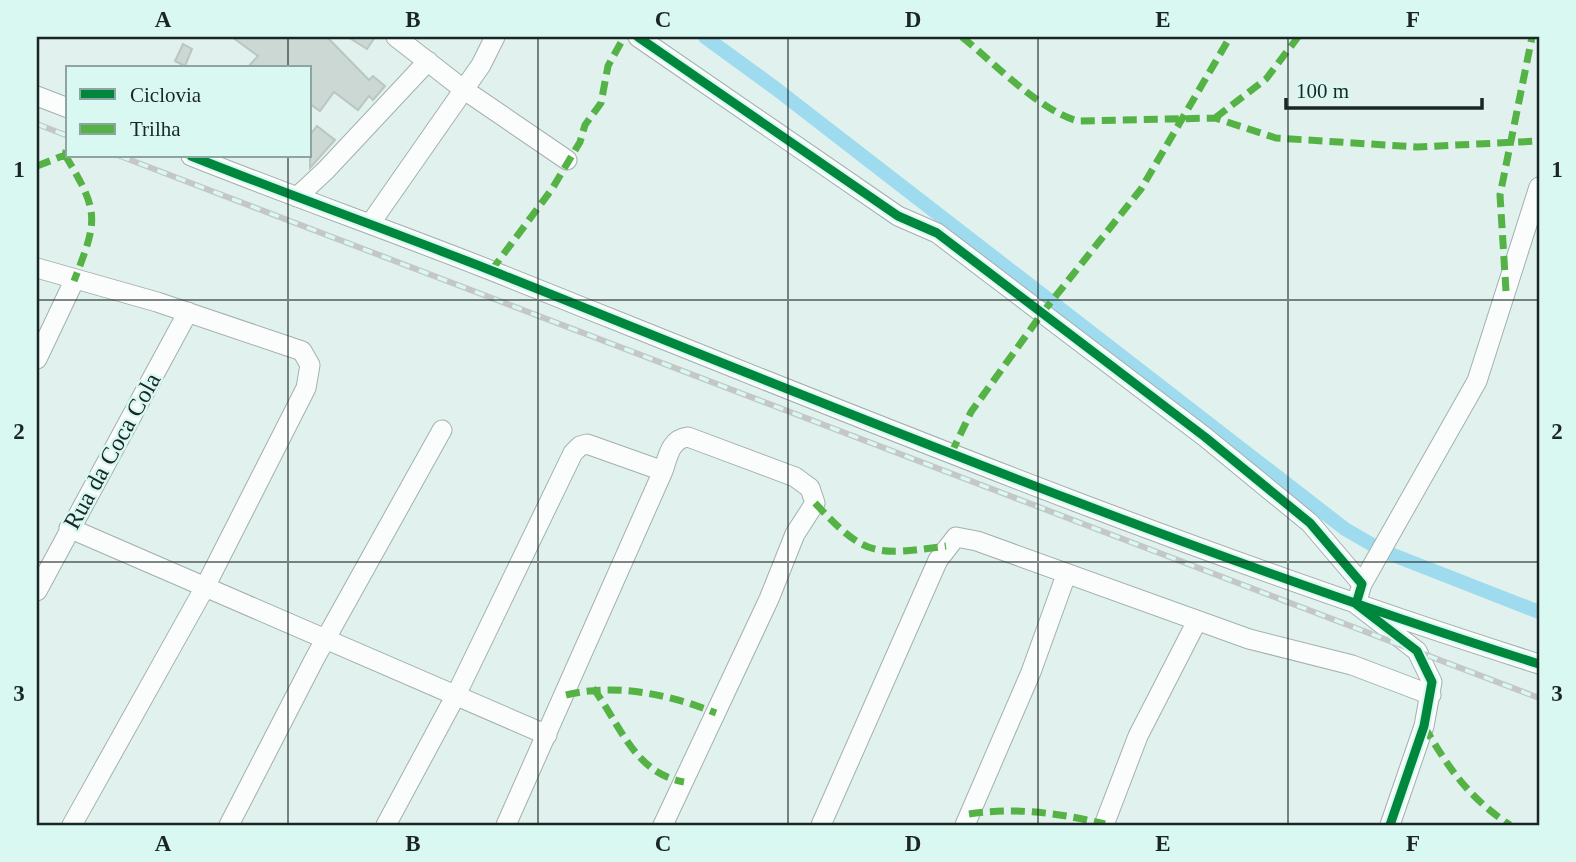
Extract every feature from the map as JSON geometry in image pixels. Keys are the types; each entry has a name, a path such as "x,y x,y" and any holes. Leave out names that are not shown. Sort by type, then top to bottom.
{"street":[{"path":"396,37 463,89 567,160"},
{"path":"370,224 489,51 495,37"},
{"path":"638,37 898,216 927,227 948,241 1205,438 1310,523 1362,584"},
{"path":"297,197 326,170 428,61"},
{"path":"37,96 66,106"},
{"path":"196,158 926,444 1356,604 1539,664"},
{"path":"1356,604 1362,584 1477,381 1539,187"},
{"path":"37,268 74,281 188,312 302,351 310,365 306,388 205,587 72,825"},
{"path":"37,359 74,281"},
{"name":"Rua da Coca Cola","path":"37,591 188,312"},
{"path":"229,825 326,638 442,430"},
{"path":"506,825 672,446 681,438 688,437 795,477 810,488 815,503 795,534 769,599 663,825"},
{"path":"386,825 456,695 559,478 577,448 587,444 663,471"},
{"path":"69,528 547,735"},
{"path":"821,825 949,542 956,537 963,537 1256,641 1352,665 1431,695"},
{"path":"965,825 1031,672 1066,575"},
{"path":"1356,604 1417,651 1432,677 1431,695 1390,825"},
{"path":"1106,825 1138,736 1197,621"}],"building":[{"path":"232,37 327,37 369,80 373,76 385,86 373,100 369,96 358,110 334,92 320,111 312,105 312,66 249,66 258,56"},
{"path":"348,37 375,37 367,49"},
{"path":"183,44 192,49 185,66 175,61"},
{"path":"317,126 335,140 310,168 312,158 312,132"}],"waterway":[{"path":"705,37 775,88 1345,529 1383,551 1539,612"}],"railway":[{"path":"37,124 66,135"},
{"path":"125,158 1539,698"}],"marked path":[{"path":"491,271 552,189 580,142 585,125 601,103 608,66 624,37"},
{"path":"962,37 1033,97 1063,116 1078,121 1215,118 1276,138 1417,147 1539,141"},
{"path":"951,454 971,412 1043,312 1141,189 1230,37"},
{"path":"1215,118 1266,79 1298,37"},
{"path":"1506,291 1500,195 1532,37"},
{"path":"37,166 65,155 66,151"},
{"path":"67,158 85,190 92,216 88,243 74,281"},
{"path":"815,503 847,534 873,548 903,551 946,546"},
{"path":"593,688 640,758 652,769 684,782"},
{"path":"566,695 604,690 642,692 680,700 716,713"},
{"path":"1424,726 1461,782 1510,825"},
{"path":"969,814 1037,812 1105,824"}],"cycle path":[{"path":"638,37 898,216 937,233 1205,437 1310,523 1362,584 1356,604 1417,651 1432,682 1424,726 1390,825"},
{"path":"196,158 457,257 1013,478 1275,575 1539,664"}]}
